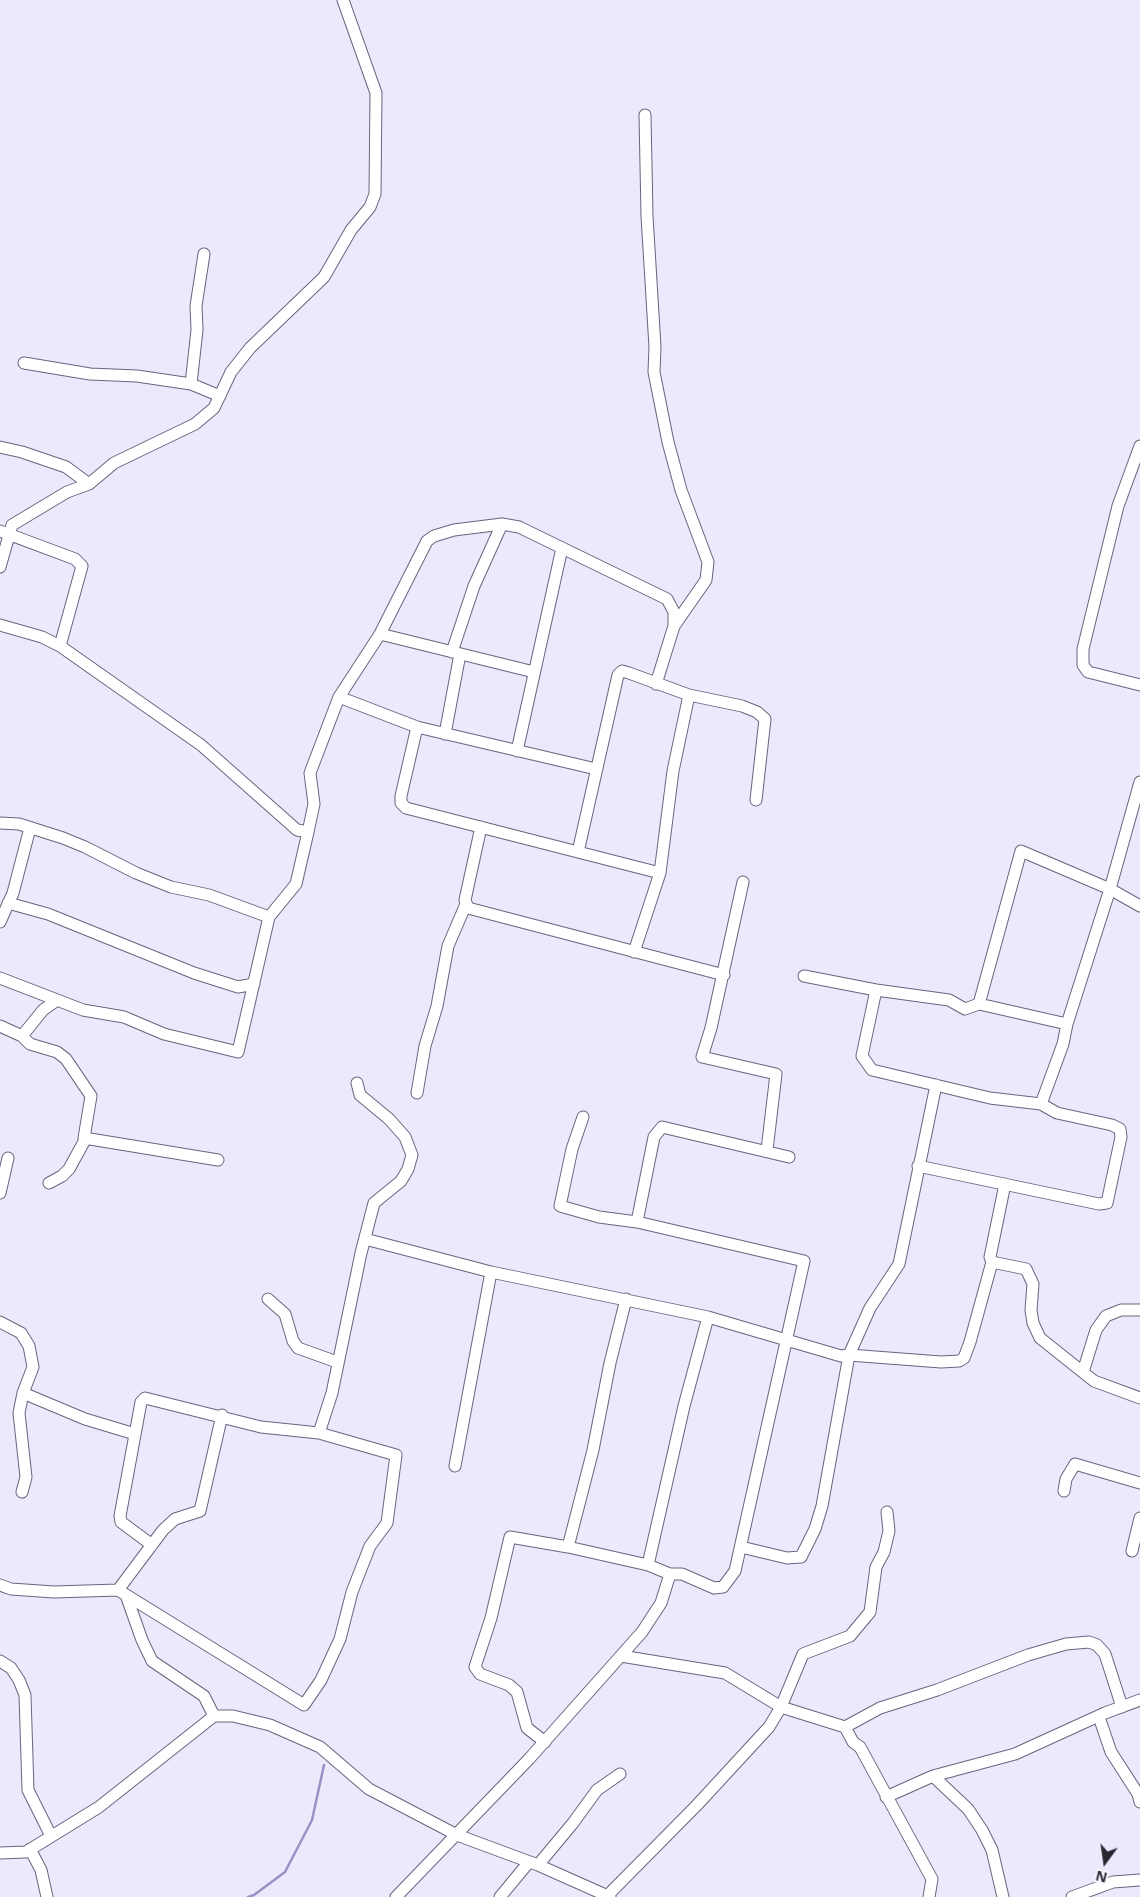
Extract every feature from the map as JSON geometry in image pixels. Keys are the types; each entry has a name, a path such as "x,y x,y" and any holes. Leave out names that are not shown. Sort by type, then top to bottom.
{"street":[{"path":"0,567 4,532 12,525 66,492 89,484 114,463 195,424 214,408 231,372 250,348 324,277 350,230 370,207 375,194 376,93 343,0"},
{"path":"645,115 647,216 655,347 654,372 668,442 676,471 708,562 706,580 674,626"},
{"path":"191,384 197,330 196,306 204,254"},
{"path":"24,363 90,374 137,376 191,384 220,396"},
{"path":"1140,446 1118,506 1083,649 1083,665 1088,672 1140,685"},
{"path":"0,447 22,452 66,467 89,484"},
{"path":"0,978 83,1010 124,1017 164,1034 238,1052 269,917 296,884 314,804 310,773 339,697 380,634 427,541 434,536 454,530 502,524 518,527 667,599 674,612 674,626 656,684"},
{"path":"445,734 456,653 474,586 502,524"},
{"path":"4,532 75,559 82,566 60,646"},
{"path":"517,751 562,548"},
{"path":"0,625 42,637 60,646 201,745 297,830 308,832"},
{"path":"380,634 534,672"},
{"path":"578,852 618,675 622,671 689,695 742,706 758,712 765,719 756,800"},
{"path":"634,952 660,873 673,771 689,695"},
{"path":"339,697 417,727 596,769"},
{"path":"417,727 401,804 406,808 660,873"},
{"path":"1041,1104 1063,1044 1067,1024 1110,889 1140,782"},
{"path":"0,823 19,824 86,846 136,873 172,887 209,895 269,917"},
{"path":"416,1093 425,1046 437,1006 448,946 466,904 465,900 481,827"},
{"path":"0,922 8,903 30,828"},
{"path":"979,1004 1021,851 1110,889 1140,906"},
{"path":"743,882 723,975 702,1057 776,1074 767,1150"},
{"path":"8,903 48,914 194,973 238,987 254,984"},
{"path":"466,904 471,910 723,975"},
{"path":"804,976 876,990 949,1000 966,1009 979,1004 1067,1024"},
{"path":"876,990 862,1056 872,1070 990,1098 1041,1104 1057,1113 1112,1125 1120,1129 1122,1137 1107,1203 1099,1204 918,1166"},
{"path":"22,1036 43,1010 57,1000"},
{"path":"0,1026 22,1036 30,1044 42,1050 57,1052 66,1059 91,1096 84,1138 86,1138 69,1169 62,1176 49,1183"},
{"path":"318,1433 332,1393 364,1239 374,1203 401,1181 412,1155 406,1136 360,1095 357,1083"},
{"path":"740,1547 787,1558 801,1557 814,1529 822,1506 849,1355 870,1308 899,1264 936,1085"},
{"path":"544,1742 527,1728 517,1692 509,1686 480,1674 475,1667 491,1618 510,1537 568,1546 648,1565 670,1574 682,1574 714,1588 722,1587 730,1581 735,1571 804,1261 637,1222 599,1217 560,1206 572,1149 583,1117"},
{"path":"637,1222 654,1136 662,1127 767,1150 789,1157"},
{"path":"86,1138 218,1160"},
{"path":"0,1193 8,1158"},
{"path":"364,1239 491,1272 708,1317 841,1356 941,1362 959,1361 964,1358 970,1342 992,1262 990,1257 1005,1184"},
{"path":"992,1262 1026,1269 1033,1284 1031,1310 1033,1324 1040,1338 1094,1381 1140,1398"},
{"path":"455,1466 491,1272"},
{"path":"268,1298 285,1314 293,1341 298,1348 337,1362"},
{"path":"568,1546 593,1450 610,1363 626,1299"},
{"path":"1083,1372 1096,1330 1106,1316 1122,1310 1140,1310"},
{"path":"648,1565 684,1406 708,1317"},
{"path":"0,1322 21,1333 29,1346 33,1367 23,1393 19,1413 26,1477 22,1492"},
{"path":"23,1393 85,1419 135,1434"},
{"path":"0,1585 11,1589 54,1592 122,1592 304,1705 321,1680 340,1639 352,1592 370,1546 387,1523 396,1454 318,1433 261,1426 222,1415 145,1398 141,1402 121,1522 152,1546"},
{"path":"122,1592 152,1546 175,1519 200,1511 222,1415"},
{"path":"1064,1491 1066,1479 1075,1464 1140,1483"},
{"path":"0,1853 26,1852 99,1806 214,1716 233,1716 270,1725 320,1748 369,1789 457,1835 534,1864 608,1897 730,1770 768,1727 781,1707 803,1654 850,1636 870,1612 876,1567 884,1552 889,1531 887,1512"},
{"path":"1132,1551 1140,1518"},
{"path":"396,1897 544,1742 642,1632 662,1603 670,1574"},
{"path":"122,1592 152,1661 204,1696 214,1716"},
{"path":"621,1656 725,1673 781,1707 846,1727 880,1708 937,1690 1028,1654 1066,1644 1089,1642 1096,1645 1105,1654 1122,1707"},
{"path":"0,1661 11,1668 25,1694 28,1790 51,1836"},
{"path":"886,1797 933,1776 1015,1754 1140,1700"},
{"path":"1100,1717 1111,1752 1138,1794 1140,1802"},
{"path":"846,1727 853,1742 860,1747 886,1797 907,1830 932,1879 929,1897"},
{"path":"500,1897 573,1823 597,1790 620,1774"},
{"path":"933,1776 968,1809 982,1830 992,1850 1003,1897"},
{"path":"30,1849 41,1870 47,1897"},
{"path":"1072,1897 1113,1882 1140,1880"}],"waterway":[{"path":"248,1897 254,1895 285,1872 312,1820 324,1765"}]}
